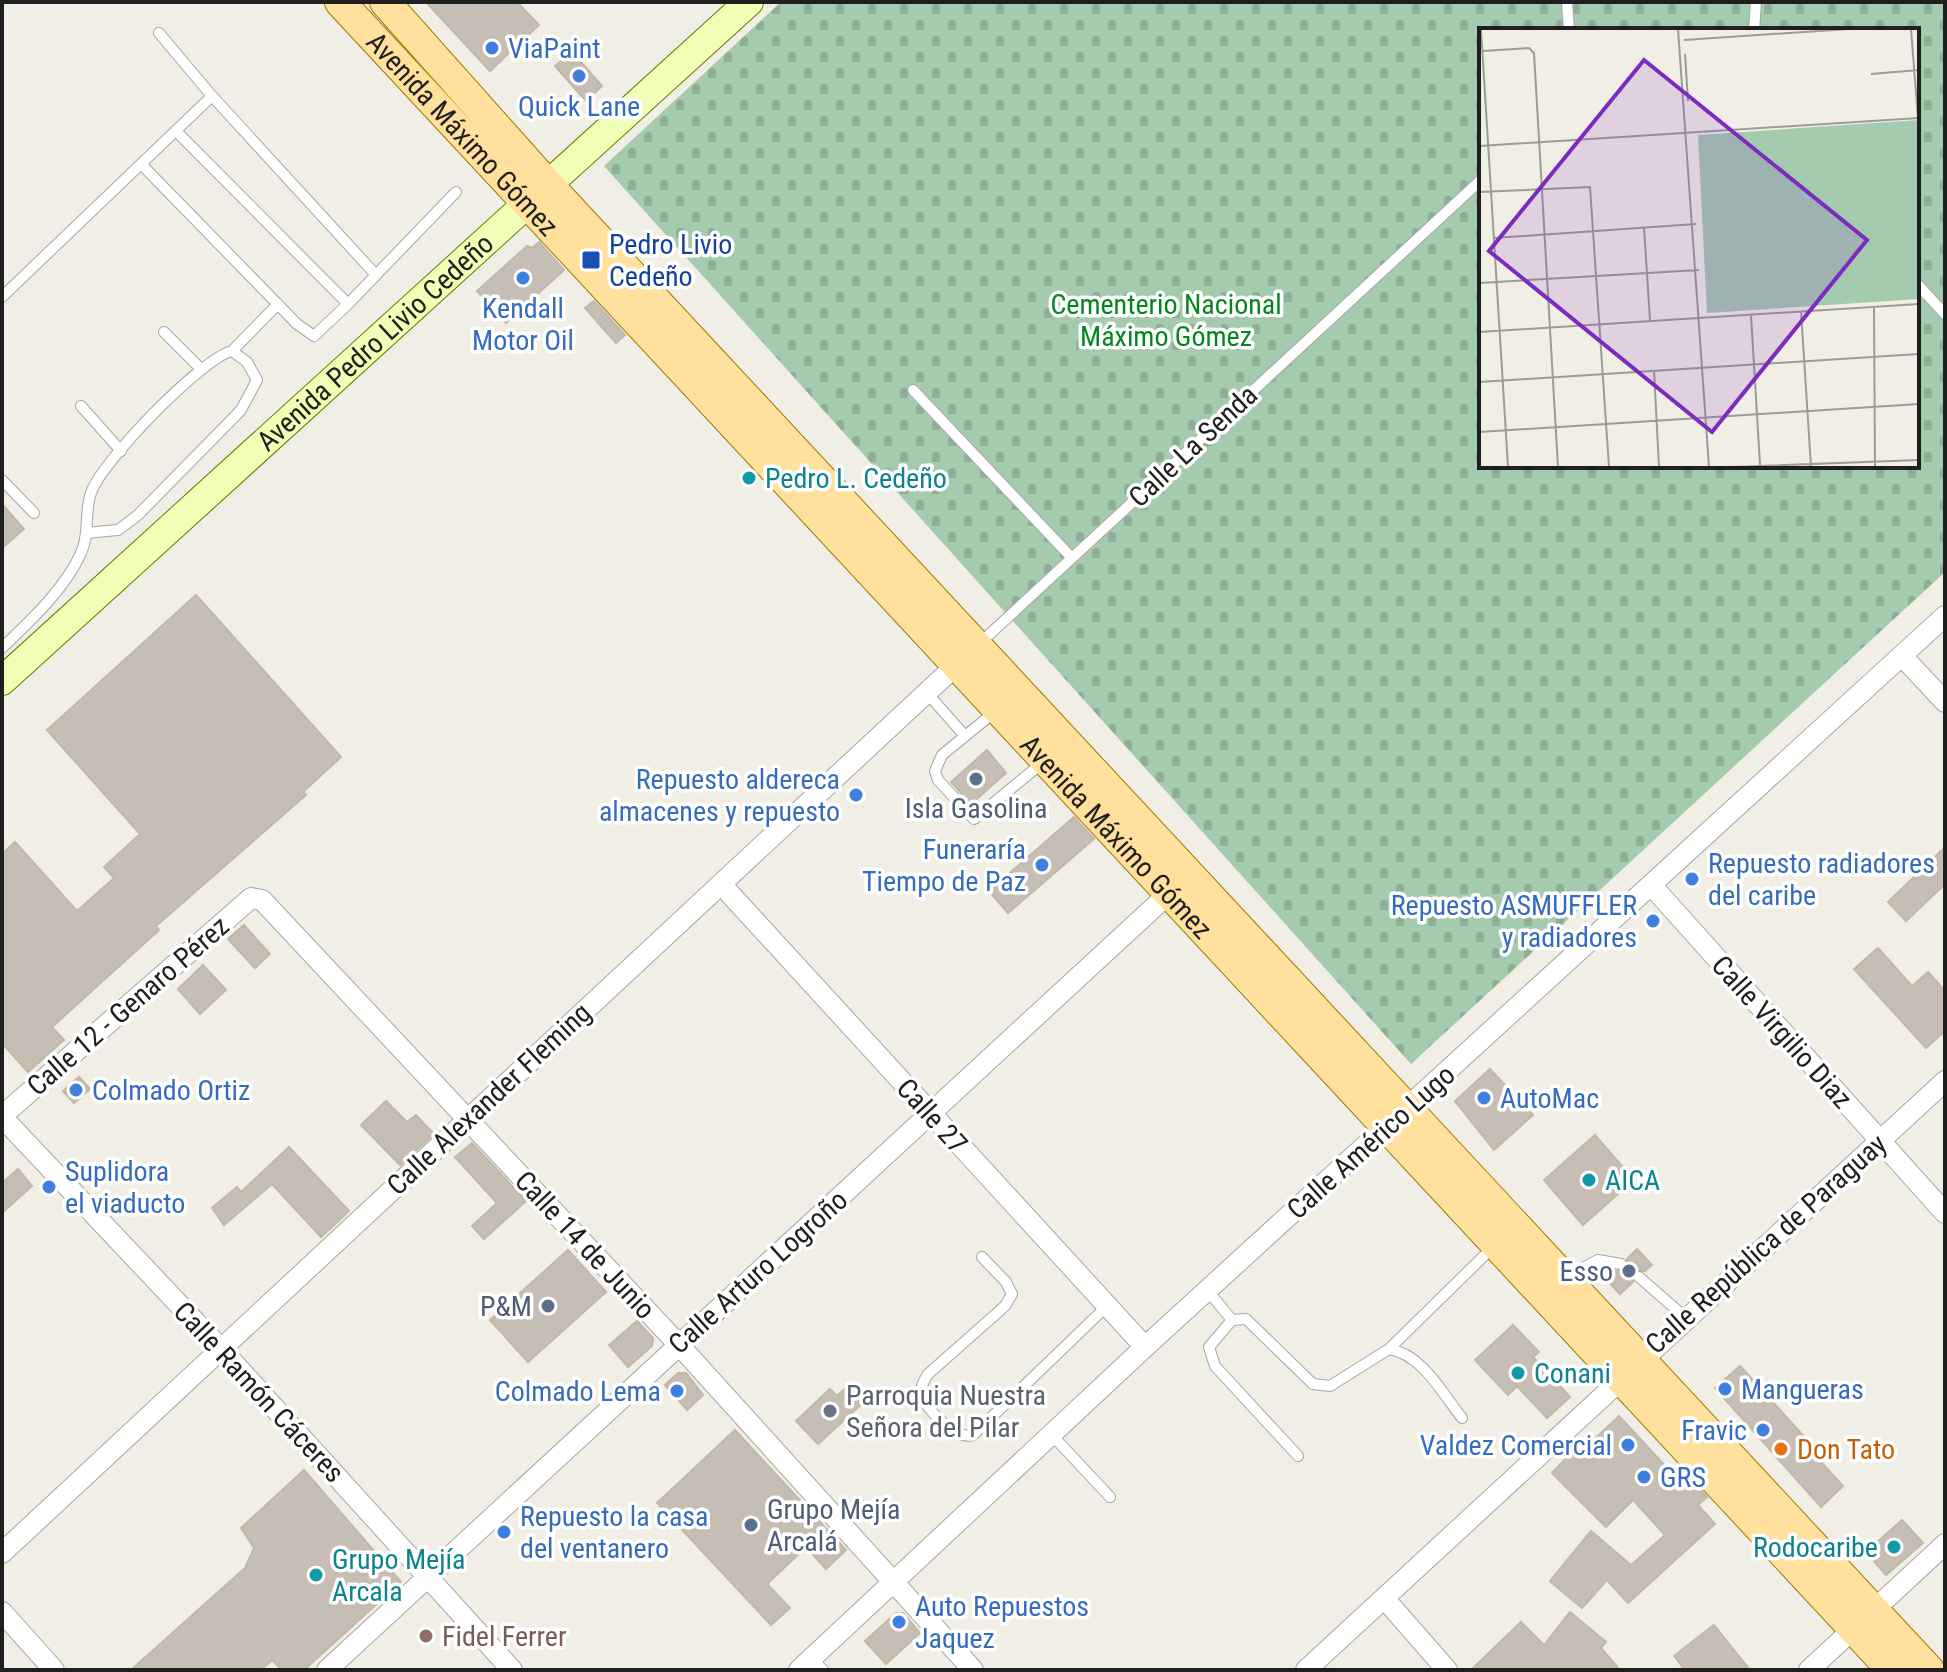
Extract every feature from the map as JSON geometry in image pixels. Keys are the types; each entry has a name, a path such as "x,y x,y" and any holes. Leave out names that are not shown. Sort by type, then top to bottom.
{"main road":[{"name":"Avenida Máximo Gómez","path":"340,2 539,196 1180,884 1395,1120 1495,1246 1628,1370 1863,1620 1929,1670"},
{"name":"Avenida Máximo Gómez","path":"385,2 539,196"},
{"name":"Avenida Pedro Livio Cedeño","path":"2,681 749,2"},
{"name":"Avenida Máximo Gómez","path":"967,655 999,709 1046,760 1180,884"},
{"name":"Avenida Máximo Gómez","path":"1395,1120 1562,1278 1628,1370"},
{"name":"Avenida Máximo Gómez","path":"1863,1620 1892,1670"}],"street":[{"name":"Calle Américo Lugo","path":"812,1666 893,1582 1051,1434 1945,616"},
{"name":"Calle Alexander Fleming","path":"2,1553 967,655"},
{"path":"1902,656 1945,702"},
{"name":"Calle 27","path":"721,884 1145,1347"},
{"name":"Calle Arturo Logroño","path":"327,1670 1180,884"},
{"name":"Calle Virgilio Diaz","path":"1652,886 1945,1213"},
{"name":"Calle 14 de Junio","path":"256,897 679,1345 973,1670"},
{"name":"Calle 12 - Genaro Pérez","path":"2,1116 256,897"},
{"name":"Calle República de Paraguay","path":"1306,1670 1945,1081"},
{"name":"Calle Ramón Cáceres","path":"2,1116 222,1350 512,1670"},
{"path":"1809,1670 1945,1544"},
{"path":"1384,1598 1447,1670"},
{"path":"2,1612 54,1670"}],"lane":[{"path":"1567,2 1569,28"},
{"path":"1754,28 1756,2"},
{"path":"159,33 212,96 376,275"},
{"path":"2,297 212,96"},
{"path":"176,131 348,304"},
{"path":"141,164 278,304 314,336 456,192"},
{"name":"Calle La Senda","path":"967,655 1479,182"},
{"path":"1919,286 1945,314"},
{"path":"2,648 41,610 81,554 91,492 104,469 200,368 219,354 232,351 278,304"},
{"path":"164,332 200,368"},
{"path":"86,533 118,530 138,515 241,410 257,380 247,362 232,351"},
{"path":"913,390 1072,558"},
{"path":"81,406 121,451"},
{"path":"2,480 34,513"},
{"path":"927,693 965,736"},
{"path":"999,709 942,755 935,771 938,780 974,819 1046,760"},
{"path":"1298,1456 1215,1366 1209,1347 1232,1320 1246,1319 1313,1384 1330,1386 1389,1349 1495,1246"},
{"path":"982,1257 1006,1282 1012,1294 1005,1306 927,1375 921,1387 922,1398 956,1435 964,1438 973,1435 1107,1306"},
{"path":"1562,1278 1598,1260 1621,1264"},
{"path":"1639,1277 1686,1318"},
{"path":"1208,1291 1232,1320"},
{"path":"1389,1349 1404,1351 1419,1363 1462,1418"},
{"path":"1051,1434 1110,1497"}],"green space":[{"name":"Cementerio Nacional Máximo Gómez","path":"781,2 1945,2 1945,572 1411,1064 604,166"}],"building":[{"name":"ViaPaint","path":"426,2 517,2 539,25 490,71"},
{"name":"Quick Lane","path":"572,52 602,86 586,101 555,66"},
{"name":"Kendall Motor Oil","path":"539,242 564,270 506,323 477,291 527,246 532,248"},
{"name":"Pedro Livio Cedeño","path":"594,301 625,335 616,343 585,308"},
{"path":"2,504 24,529 2,548"},
{"path":"196,595 341,757 303,792 306,795 156,926 159,930 52,1027 64,1040 28,1072 2,1043 2,854 15,842 77,911 114,878 104,867 140,834 47,730"},
{"name":"Isla Gasolina","path":"987,750 1006,773 971,804 951,782"},
{"name":"Funeraría Tiempo de Paz","path":"1074,817 1094,839 1008,913 989,891"},
{"path":"1945,847 1945,884 1906,921 1888,902"},
{"path":"244,925 270,954 255,968 228,939"},
{"path":"1878,948 1912,986 1928,972 1945,991 1945,1031 1926,1048 1854,969"},
{"path":"203,965 226,990 200,1014 178,989"},
{"path":"1490,1069 1533,1115 1494,1150 1455,1101"},
{"name":"Colmado Ortiz","path":"79,1077 90,1089 74,1103 63,1091"},
{"path":"386,1101 407,1122 416,1115 434,1134 400,1165 361,1125"},
{"name":"AICA","path":"1595,1135 1634,1180 1583,1225 1544,1180"},
{"path":"472,1143 526,1201 484,1239 472,1226 497,1203 455,1157"},
{"path":"289,1147 349,1211 321,1237 272,1184 224,1225 212,1208 237,1187 241,1192"},
{"path":"18,1169 32,1186 2,1213 2,1183"},
{"name":"Esso","path":"1637,1249 1652,1265 1645,1271 1634,1271 1633,1282 1620,1294 1605,1278 1613,1271 1627,1270 1627,1259"},
{"name":"P&M","path":"568,1250 606,1292 528,1362 490,1320"},
{"path":"637,1321 653,1338 652,1346 628,1367 609,1345"},
{"name":"Conani","path":"1513,1325 1539,1352 1533,1357 1570,1397 1547,1418 1517,1386 1508,1395 1475,1360"},
{"path":"1740,1366 1811,1444 1808,1448 1843,1486 1821,1507 1715,1388"},
{"path":"678,1373 686,1373 703,1395 687,1410 665,1385"},
{"name":"Parroquia Nuestra Señora del Pilar","path":"849,1385 864,1402 818,1444 796,1421 830,1389 837,1396"},
{"path":"1619,1416 1679,1481 1686,1475 1707,1497 1698,1505 1715,1524 1628,1603 1607,1580 1582,1608 1550,1581 1591,1531 1631,1565 1665,1535 1633,1500 1606,1527 1552,1473 1574,1450 1579,1454"},
{"name":"Grupo Mejía Arcalá","path":"735,1430 846,1550 826,1569 806,1547 767,1584 790,1608 771,1625 657,1503"},
{"name":"Grupo Mejía Arcala","path":"304,1470 401,1582 304,1670 282,1670 272,1660 261,1670 131,1670 245,1568 254,1548 241,1528"},
{"name":"Rodocaribe","path":"1902,1520 1923,1543 1886,1575 1866,1552"},
{"path":"1570,1612 1606,1642 1601,1648 1620,1670 1471,1670 1521,1622 1544,1645"},
{"path":"896,1613 903,1613 920,1633 886,1664 865,1641"},
{"path":"1714,1625 1750,1670 1685,1670 1674,1656"}],"place":[{"name":"ViaPaint","path":"492,48"},
{"name":"Quick Lane","path":"579,76"},
{"name":"Pedro Livio Cedeño","path":"591,260"},
{"name":"Kendall Motor Oil","path":"523,278"},
{"name":"Pedro L. Cedeño","path":"749,478"},
{"name":"Isla Gasolina","path":"976,779"},
{"name":"Repuesto aldereca almacenes y repuesto","path":"856,795"},
{"name":"Funeraría Tiempo de Paz","path":"1042,865"},
{"name":"Repuesto radiadores del caribe","path":"1692,879"},
{"name":"Repuesto ASMUFFLER y radiadores","path":"1653,921"},
{"name":"Colmado Ortiz","path":"76,1090"},
{"name":"AutoMac","path":"1484,1098"},
{"name":"AICA","path":"1589,1180"},
{"name":"Suplidora el viaducto","path":"49,1187"},
{"name":"Esso","path":"1629,1271"},
{"name":"P&M","path":"548,1306"},
{"name":"Conani","path":"1518,1373"},
{"name":"Mangueras","path":"1725,1389"},
{"name":"Colmado Lema","path":"677,1391"},
{"name":"Parroquia Nuestra Señora del Pilar","path":"830,1411"},
{"name":"Fravic","path":"1763,1430"},
{"name":"Valdez Comercial","path":"1628,1445"},
{"name":"Don Tato","path":"1781,1449"},
{"name":"GRS","path":"1644,1477"},
{"name":"Grupo Mejía Arcalá","path":"751,1525"},
{"name":"Repuesto la casa del ventanero","path":"504,1532"},
{"name":"Rodocaribe","path":"1894,1547"},
{"name":"Grupo Mejía Arcala","path":"316,1575"},
{"name":"Auto Repuestos Jaquez","path":"899,1622"},
{"name":"Fidel Ferrer","path":"426,1636"}]}
